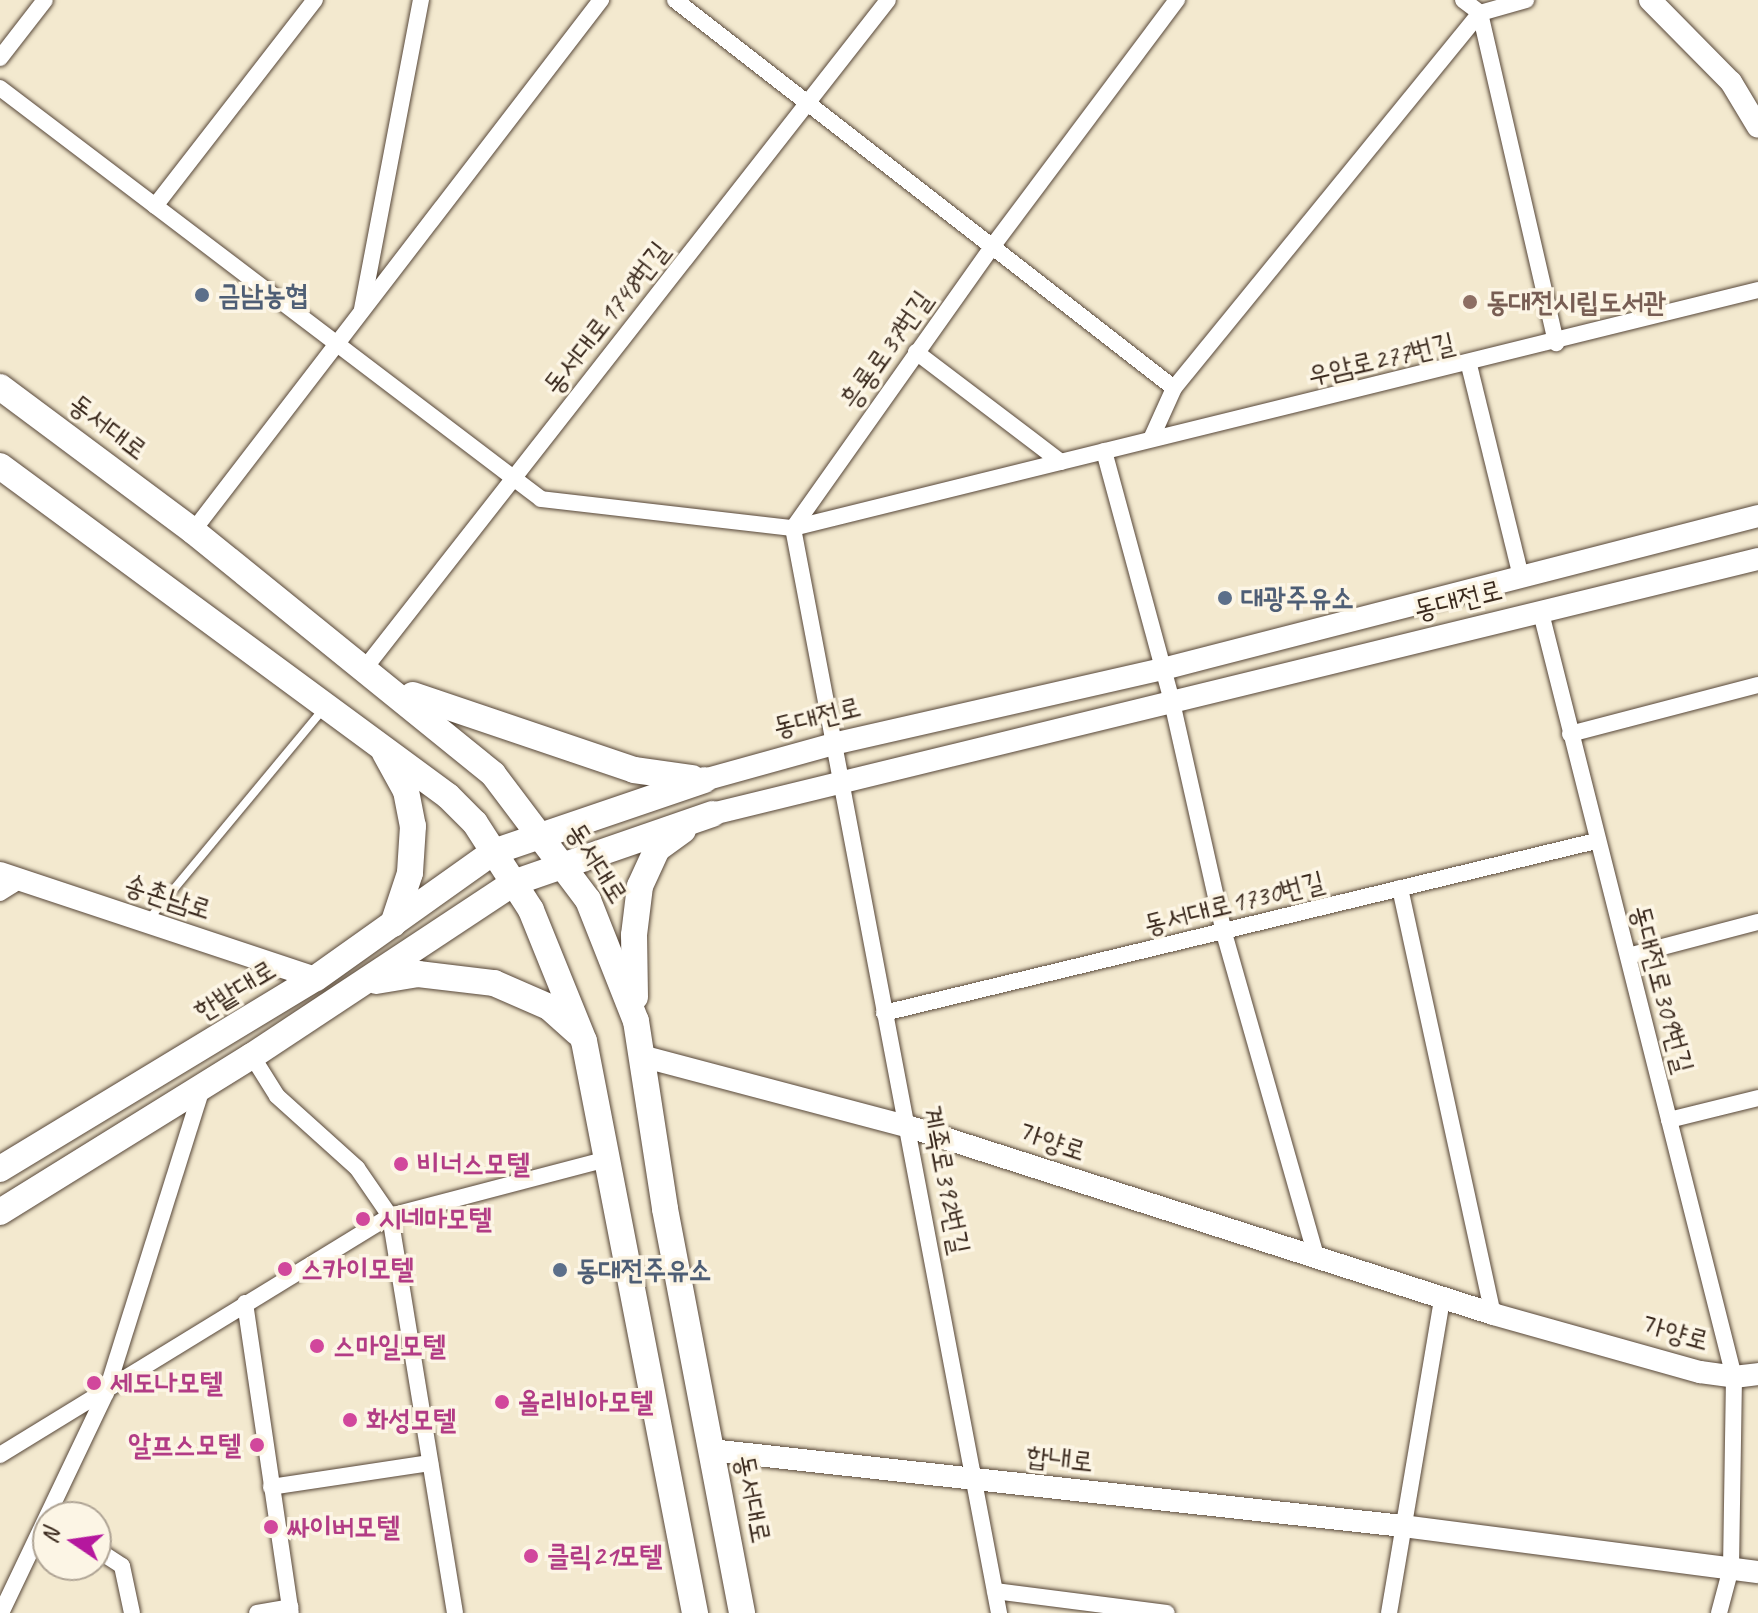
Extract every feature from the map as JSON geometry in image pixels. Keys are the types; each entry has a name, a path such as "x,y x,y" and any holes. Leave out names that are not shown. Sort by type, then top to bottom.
{"main road":[{"name":"동서대로","path":"0,387 193,531 375,675 493,774 564,864 595,916 636,1021 742,1613"},
{"path":"0,466 373,738 464,811 539,925 584,1041 695,1613"},
{"path":"375,675 472,719 634,770 704,780"},
{"path":"373,738 399,775 413,826 410,873 393,924"},
{"name":"동대전로","path":"493,852 704,780"},
{"path":"636,1021 636,909 647,866 666,841 712,814"},
{"name":"동대전로","path":"513,883 712,814"},
{"name":"한밭대로","path":"0,1169 316,978 493,852"},
{"path":"0,1212 252,1056 513,883"},
{"path":"361,986 418,974 494,983 549,1007 584,1041"}],"street":[{"path":"0,58 45,0"},
{"path":"155,206 315,0"},
{"path":"361,313 421,0"},
{"path":"193,531 601,0"},
{"path":"675,0 1174,388"},
{"name":"동서대로1748번길","path":"375,675 514,478 888,0"},
{"name":"흥룡로37번길","path":"793,528 992,247 1177,0"},
{"path":"1463,0 1480,13 1556,343"},
{"path":"1151,439 1174,388 1480,13 1526,0"},
{"path":"1650,0 1731,82 1758,127"},
{"path":"0,88 514,478"},
{"name":"우암로277번길","path":"514,478 541,499 793,528 1151,439 1469,365 1758,290"},
{"path":"916,352 1061,462"},
{"name":"동대전로","path":"1469,365 1521,576"},
{"path":"1104,451 1172,702 1224,933 1317,1260"},
{"name":"동대전로","path":"704,780 837,743 1163,669 1758,516"},
{"path":"793,528 844,778"},
{"name":"동대전로","path":"712,814 844,778 1172,702 1758,559"},
{"name":"동대전로309번길","path":"1541,613 1596,841 1734,1377 1731,1568 1719,1613"},
{"path":"1570,734 1758,685"},
{"name":"계족로392번길","path":"844,778 884,1013 910,1127 999,1613"},
{"name":"동서대로1730번길","path":"884,1013 1596,841"},
{"path":"0,893 11,877"},
{"name":"송촌남로","path":"11,877 316,978"},
{"path":"1400,888 1493,1314"},
{"path":"1628,956 1758,922"},
{"path":"252,1056 277,1096 357,1168 390,1216 455,1613"},
{"name":"가양로","path":"641,1056 910,1127 1493,1314 1734,1377 1758,1374"},
{"path":"57,1501 106,1393 202,1088"},
{"path":"1669,1120 1758,1098"},
{"path":"0,1455 106,1393 245,1303 390,1216 608,1159"},
{"path":"1389,1613 1442,1299"},
{"path":"245,1303 291,1610 257,1613"},
{"name":"합내로","path":"711,1450 1403,1526 1758,1572"},
{"path":"271,1487 430,1463"},
{"path":"1,1613 32,1552"},
{"path":"112,1559 122,1566 132,1613"},
{"path":"995,1591 1167,1613"}],"lane":[{"path":"147,922 327,704"}],"place":[{"name":"금남농협","path":"202,295"},
{"name":"동대전시립도서관","path":"1470,302"},
{"name":"대광주유소","path":"1225,598"},
{"name":"비너스모텔","path":"401,1164"},
{"name":"시네마모텔","path":"363,1219"},
{"name":"스카이모텔","path":"285,1269"},
{"name":"동대전주유소","path":"560,1270"},
{"name":"스마일모텔","path":"317,1346"},
{"name":"세도나모텔","path":"94,1383"},
{"name":"올리비아모텔","path":"502,1402"},
{"name":"화성모텔","path":"350,1420"},
{"name":"알프스모텔","path":"257,1445"},
{"name":"싸이버모텔","path":"271,1527"},
{"name":"클릭21모텔","path":"531,1556"}]}
